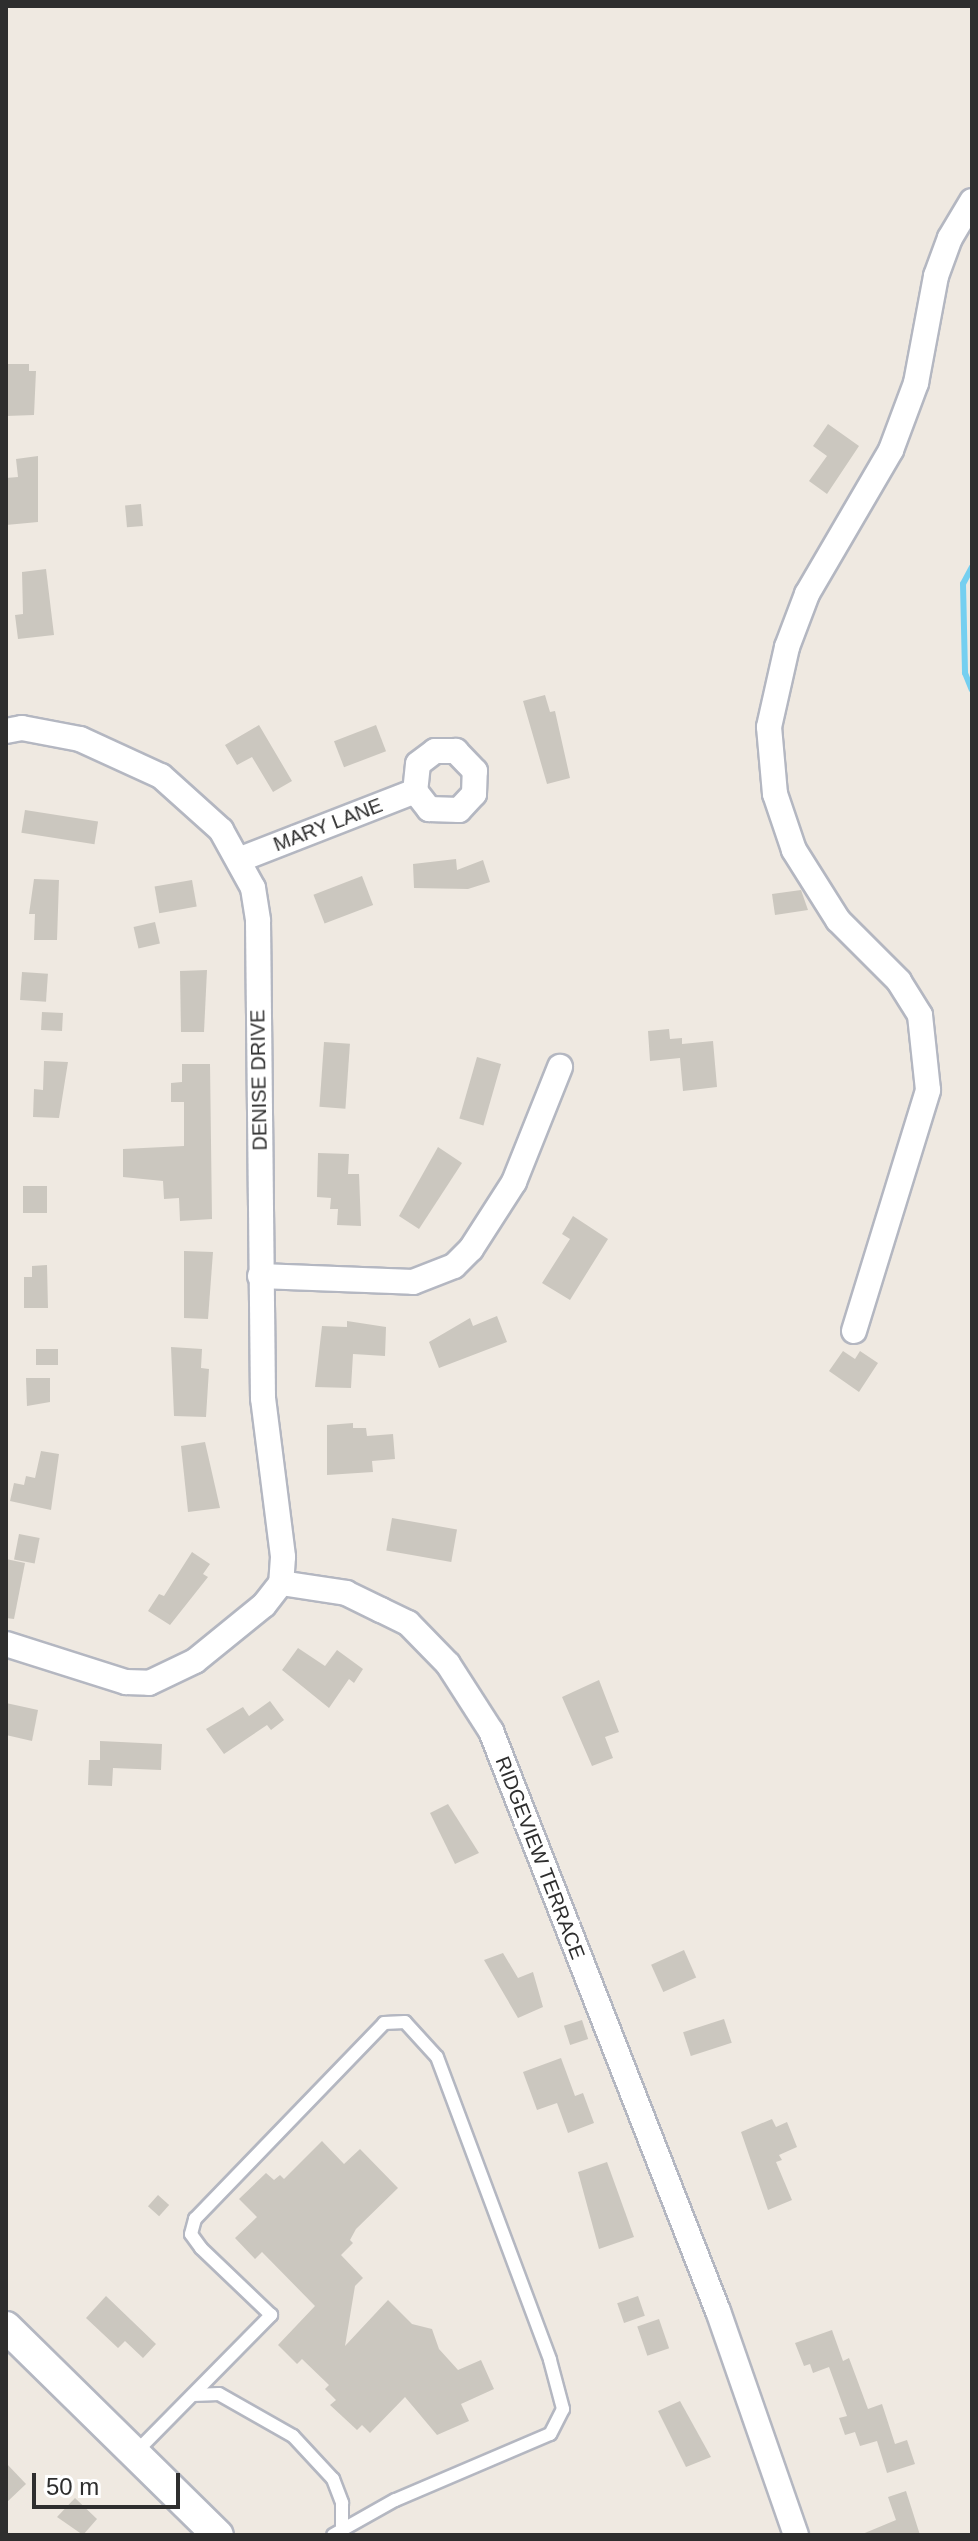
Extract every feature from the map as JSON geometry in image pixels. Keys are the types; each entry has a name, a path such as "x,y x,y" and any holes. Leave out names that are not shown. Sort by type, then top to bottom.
{"street":[{"path":"854,1331 928,1090 920,1015 899,981 838,920 794,850 775,794 769,727 787,647 807,594 891,450 916,383 936,276 950,238 972,201"},
{"name":"DENISE DRIVE","path":"6,731 56,733 152,771 202,809 241,859 258,921 260,1276 265,1451 283,1557 281,1583"},
{"name":"MARY LANE","path":"241,859 415,791"},
{"path":"260,1276 413,1282 454,1266 471,1249 514,1182 560,1067"},
{"path":"6,1644 126,1682 149,1683 195,1661 247,1621 281,1583"},
{"name":"RIDGEVIEW TERRACE","path":"281,1583 346,1593 408,1623 448,1664 491,1731 718,2311 796,2535"},
{"path":"6,2327 218,2535"}],"lane":[{"path":"134,2454 271,2315 201,2248 191,2234 195,2219 384,2023 405,2022 437,2057 550,2360 563,2409 550,2434 337,2531"},
{"path":"193,2395 219,2394 293,2436 333,2479 342,2503 337,2531"}],"building":[{"path":"6,364 29,364 29,371 36,371 34,415 6,416"},
{"path":"828,424 859,446 827,494 809,481 827,456 813,446"},
{"path":"38,456 38,522 6,525 6,478 18,477 16,459"},
{"path":"141,504 143,526 127,527 125,505"},
{"path":"46,569 54,635 18,639 15,615 23,614 22,572"},
{"path":"545,695 550,712 555,711 570,778 547,784 523,701"},
{"path":"259,725 292,781 273,792 252,757 237,765 225,745"},
{"path":"376,725 386,751 344,767 334,741"},
{"path":"25,810 98,822 94,844 21,833"},
{"path":"456,859 457,870 483,860 490,882 468,889 414,888 413,864"},
{"path":"362,876 373,905 325,924 313,895"},
{"path":"34,879 59,880 57,940 34,940 35,914 29,914"},
{"path":"192,880 197,907 159,913 155,887"},
{"path":"801,890 808,910 775,915 772,894"},
{"path":"155,922 160,943 139,948 134,927"},
{"path":"207,970 204,1032 181,1032 180,971"},
{"path":"22,972 48,974 46,1002 20,1000"},
{"path":"42,1012 63,1013 62,1031 41,1030"},
{"path":"669,1029 670,1039 682,1038 682,1044 713,1041 717,1087 683,1091 680,1058 650,1061 648,1031"},
{"path":"324,1042 350,1044 345,1109 319,1107"},
{"path":"477,1057 501,1064 483,1125 459,1119"},
{"path":"44,1061 68,1062 59,1118 33,1117 34,1089 43,1090"},
{"path":"182,1064 210,1064 212,1219 180,1221 179,1198 164,1199 163,1181 123,1177 123,1149 184,1146 184,1102 171,1102 171,1083 182,1082"},
{"path":"438,1147 462,1163 419,1229 399,1216"},
{"path":"318,1153 349,1154 348,1174 359,1174 361,1226 337,1225 338,1209 330,1209 331,1198 317,1197"},
{"path":"23,1186 47,1186 47,1213 23,1213"},
{"path":"573,1216 608,1239 570,1300 542,1283 570,1239 562,1234"},
{"path":"184,1251 213,1252 208,1319 184,1318"},
{"path":"47,1265 48,1308 24,1308 24,1277 32,1277 32,1266"},
{"path":"497,1316 507,1342 439,1368 429,1342 470,1318 473,1326"},
{"path":"347,1321 386,1327 385,1356 353,1354 351,1388 315,1387 322,1326 347,1327"},
{"path":"171,1347 202,1349 201,1368 209,1369 206,1417 174,1416"},
{"path":"36,1349 58,1349 58,1365 36,1365"},
{"path":"843,1351 855,1359 860,1351 878,1363 859,1392 829,1371"},
{"path":"26,1378 50,1378 50,1402 27,1406"},
{"path":"353,1423 353,1428 366,1428 367,1436 393,1434 395,1459 372,1461 373,1472 327,1475 327,1425"},
{"path":"205,1442 220,1508 188,1512 181,1446"},
{"path":"41,1451 59,1454 51,1510 10,1501 14,1483 24,1485 26,1476 35,1478"},
{"path":"392,1518 457,1529 451,1562 386,1550"},
{"path":"19,1534 40,1538 35,1564 14,1560"},
{"path":"192,1552 210,1564 203,1574 208,1577 170,1625 148,1611 159,1594 164,1596"},
{"path":"6,1559 25,1563 14,1619 6,1618"},
{"path":"298,1648 325,1666 337,1650 363,1669 354,1683 349,1679 329,1708 282,1670"},
{"path":"599,1680 619,1732 605,1737 613,1758 592,1766 562,1697"},
{"path":"270,1701 284,1720 271,1730 267,1725 224,1754 206,1729 243,1707 249,1716"},
{"path":"6,1703 38,1710 32,1741 6,1735"},
{"path":"100,1741 162,1744 161,1770 113,1768 112,1786 88,1785 89,1760 100,1760"},
{"path":"448,1804 479,1853 455,1864 430,1813"},
{"path":"684,1950 696,1977 663,1992 651,1965"},
{"path":"503,1953 518,1978 533,1972 543,2007 518,2018 484,1960"},
{"path":"724,2019 732,2043 691,2056 683,2032"},
{"path":"582,2020 588,2039 570,2045 564,2026"},
{"path":"561,2058 575,2096 583,2093 594,2123 568,2133 557,2103 537,2110 523,2072"},
{"path":"772,2119 776,2127 787,2122 797,2147 779,2155 782,2160 776,2162 792,2200 768,2210 741,2132"},
{"path":"322,2141 344,2164 360,2149 398,2188 356,2229 350,2240 353,2243 341,2255 363,2278 355,2286 345,2346 388,2300 412,2324 432,2329 439,2349 458,2370 481,2360 494,2389 461,2404 469,2421 437,2435 405,2397 370,2433 362,2425 357,2430 330,2405 336,2400 325,2389 329,2385 302,2359 297,2364 278,2345 315,2306 262,2252 255,2259 235,2238 257,2217 239,2199 266,2173 274,2180 280,2175 284,2179"},
{"path":"607,2162 634,2237 599,2249 578,2172"},
{"path":"158,2195 169,2205 159,2216 148,2206"},
{"path":"106,2296 156,2344 143,2358 125,2341 118,2348 86,2318"},
{"path":"638,2296 645,2316 624,2323 617,2303"},
{"path":"659,2319 669,2348 647,2356 637,2326"},
{"path":"832,2330 843,2361 849,2358 868,2409 882,2404 895,2444 907,2440 915,2464 887,2473 877,2441 860,2446 855,2432 845,2435 839,2418 847,2416 829,2367 813,2373 810,2364 804,2366 795,2343"},
{"path":"680,2401 711,2457 686,2467 658,2411"},
{"path":"6,2463 26,2484 6,2503"},
{"path":"906,2491 920,2535 860,2535 896,2520 888,2497"},
{"path":"75,2498 97,2519 83,2535 57,2517"}],"waterway":[{"path":"972,567 963,584 965,673 972,690"}]}
